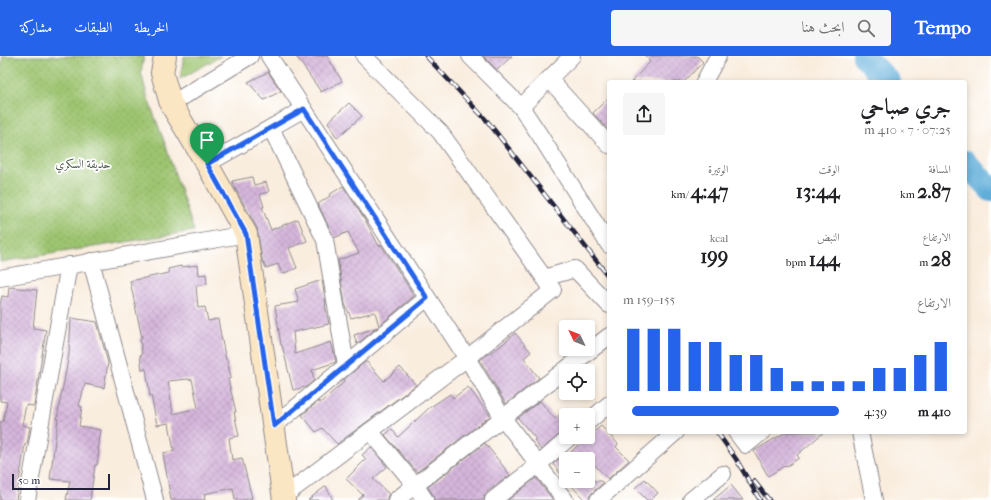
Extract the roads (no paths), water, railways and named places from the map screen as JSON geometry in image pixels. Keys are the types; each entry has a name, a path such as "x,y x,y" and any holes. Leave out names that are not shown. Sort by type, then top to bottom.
{"street":[{"path":"165,56 162,73 171,104 246,234 284,498"},
{"path":"171,104 250,56"},
{"path":"269,56 467,358 503,418 565,500"},
{"path":"284,498 553,290 440,132 364,56"},
{"path":"470,56 521,107 607,242"},
{"path":"521,107 572,56"},
{"path":"705,80 718,56"},
{"path":"549,79 607,143"},
{"path":"207,164 304,109"},
{"path":"271,128 325,240 346,366"},
{"path":"0,278 246,234"},
{"path":"91,262 155,500"},
{"path":"27,500 69,265"},
{"path":"544,278 575,269 607,303"},
{"path":"274,426 427,298"},
{"path":"396,500 607,338"},
{"path":"595,416 607,406"},
{"path":"370,431 415,485 425,500"},
{"path":"598,500 674,434"},
{"path":"738,434 746,445 760,434"},
{"path":"860,434 874,500"},
{"path":"493,500 562,444"},
{"path":"691,500 723,474"}],"waterway":[{"path":"864,56 887,80"},
{"path":"967,164 991,190"}],"railway":[{"path":"426,56 488,122 607,274"},
{"path":"718,434 736,459 760,500"},
{"path":"754,481 769,500"}],"park label":[{"name":"حديقة السكري","path":"83,164"}]}
